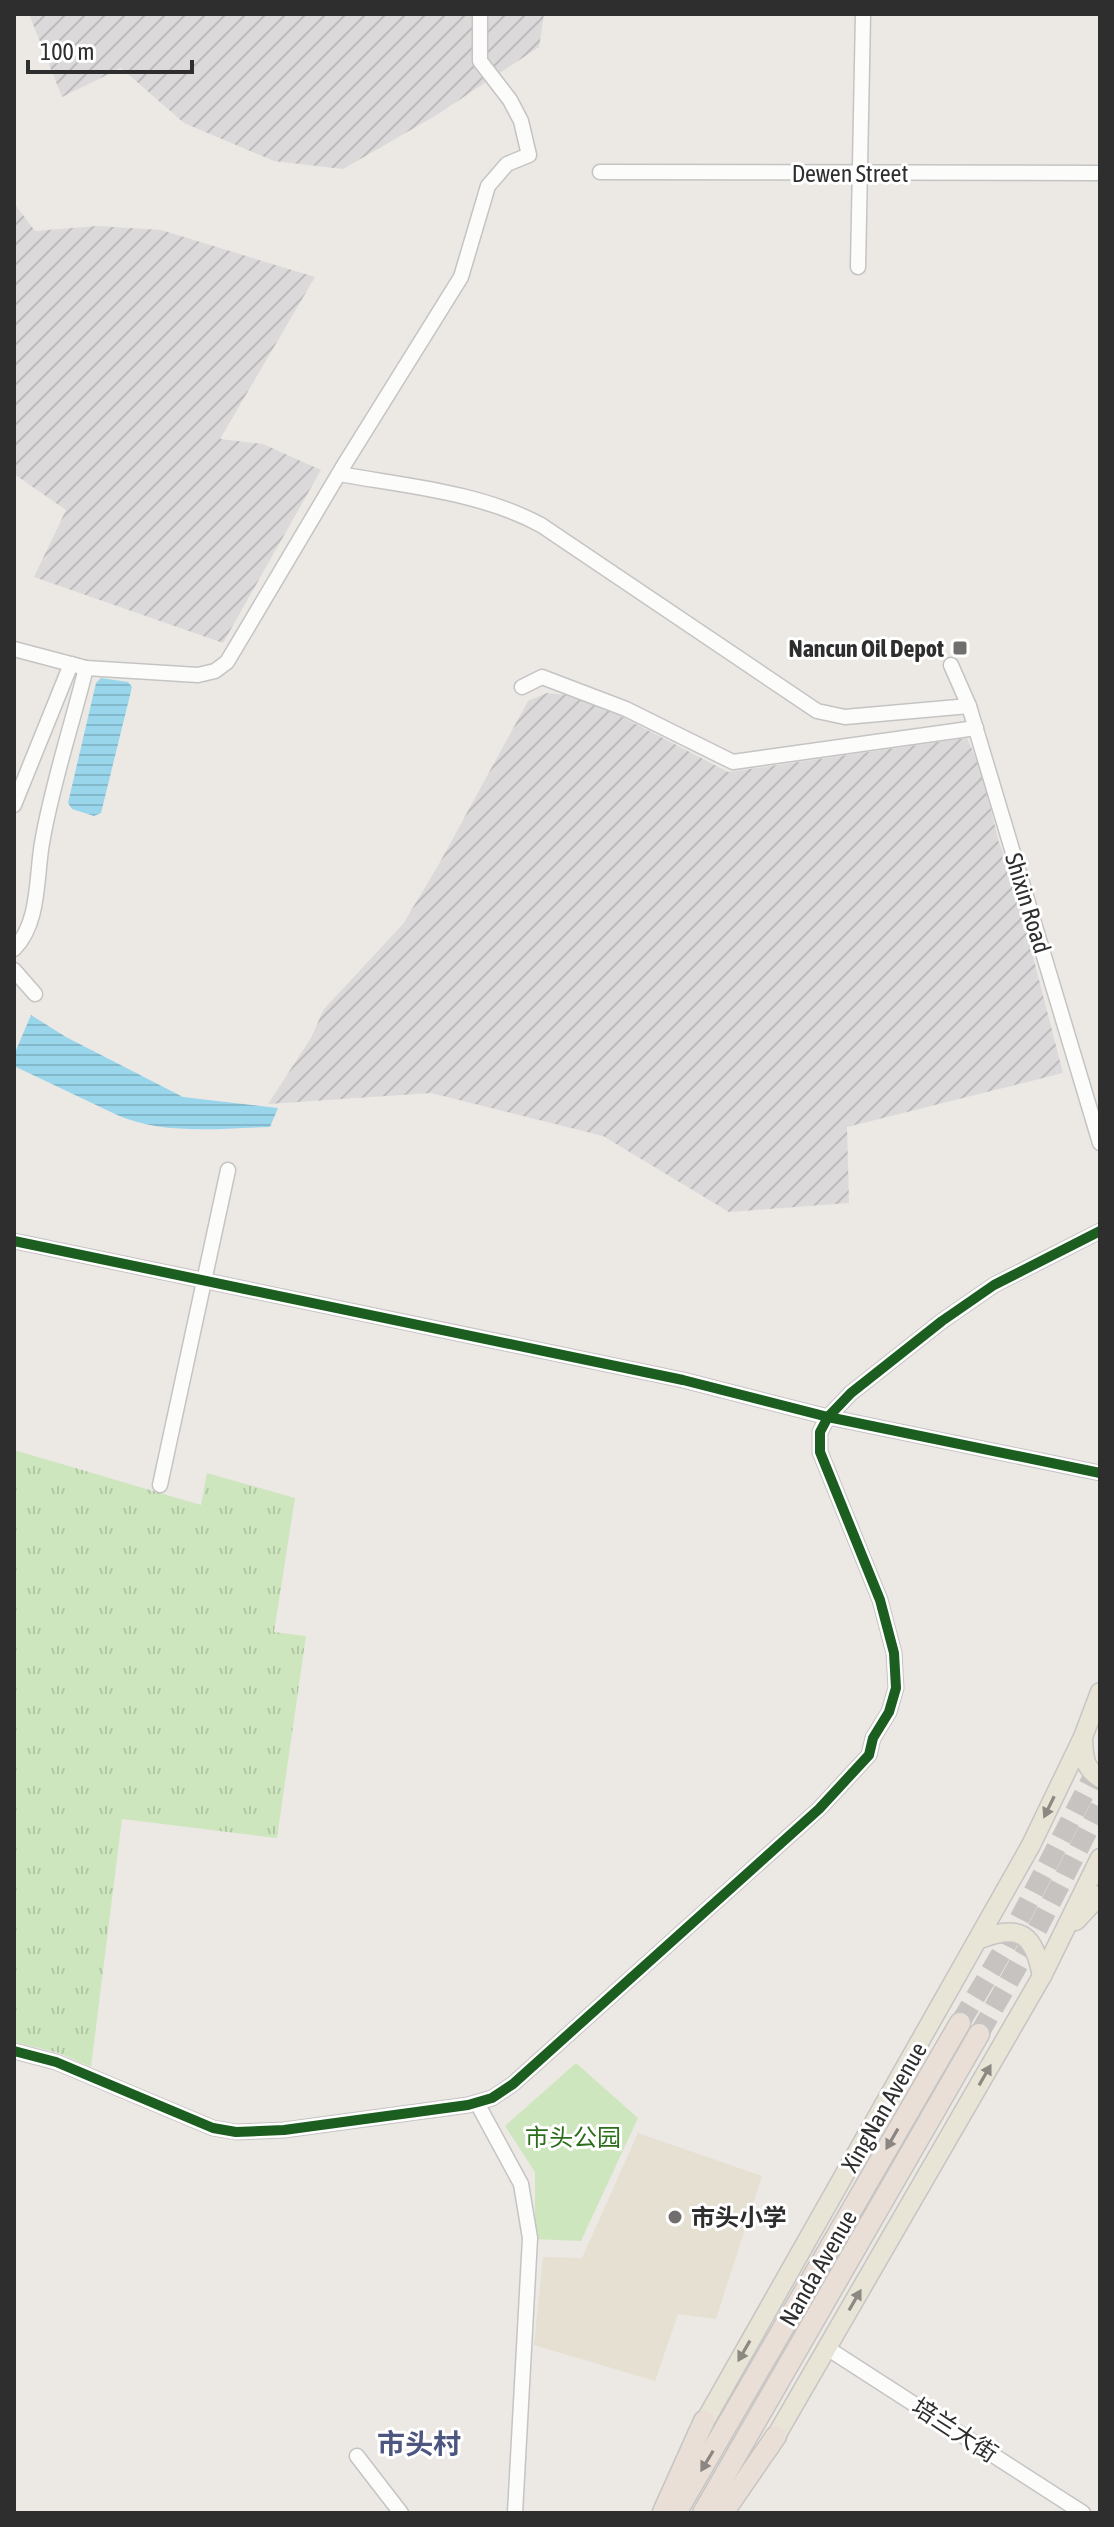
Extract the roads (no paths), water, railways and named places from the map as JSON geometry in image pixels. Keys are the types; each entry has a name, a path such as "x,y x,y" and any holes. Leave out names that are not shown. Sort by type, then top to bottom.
{"highway":[{"name":"Nanda Avenue","path":"676,2513 960,2023"},
{"name":"Nanda Avenue","path":"703,2513 979,2034"},
{"path":"663,2513 704,2421"},
{"path":"723,2513 776,2436"}],"main road":[{"name":"XingNan Avenue","path":"651,2513 980,1939 1031,1845 1083,1737 1100,1692"},
{"path":"1083,1737 1084,1759 1091,1772 1100,1778"},
{"path":"732,2513 1042,1976 1100,1858"},
{"path":"1063,1934 1100,1895"},
{"path":"980,1939 1002,1930 1026,1937 1037,1951 1042,1976"}],"street":[{"path":"14,649 86,668 198,675 215,671 227,662 461,277 488,186 507,164 529,155 521,121 510,100 480,61 480,14"},
{"path":"858,267 863,14"},
{"name":"Dewen Street","path":"600,172 1100,173"},
{"path":"339,474 469,498 514,510 541,525 817,711 845,717 969,706"},
{"path":"14,805 71,664"},
{"name":"Shixin Road","path":"951,665 976,728 1100,1143"},
{"path":"14,949 22,941 30,920 42,843 86,668"},
{"path":"522,687 542,677 626,709 733,762 976,728"},
{"path":"14,970 35,994"},
{"path":"160,1485 228,1170"},
{"path":"14,2051 56,2062 213,2128 236,2132 284,2130 477,2103 492,2098 513,2084 819,1809 869,1755 873,1738 889,1712 896,1688 894,1653 880,1600 820,1452 820,1432 828,1417 863,1384 942,1321 994,1285 1100,1231"},
{"path":"14,1241 683,1380 828,1417 1100,1473"},
{"path":"477,2103 521,2184 530,2238 515,2513"},
{"name":"培兰大街","path":"827,2348 1083,2513"},
{"path":"357,2456 401,2513"}],"water":[{"path":"101,678 128,682 132,687 101,813 94,816 72,809 68,803 96,683"},
{"path":"31,1015 66,1037 183,1097 278,1108 270,1127 172,1128 133,1121 115,1114 14,1066 14,1055"}],"tunnel":[{"path":"960,2023 1005,1947 1100,1763"},
{"path":"979,2034 1025,1953 1100,1807"}],"place":[{"name":"Nancun Oil Depot","path":"960,648"},
{"name":"市头小学","path":"675,2217"}],"district":[{"name":"市头村","path":"419,2444"}],"park label":[{"name":"市头公园","path":"573,2137"}]}
